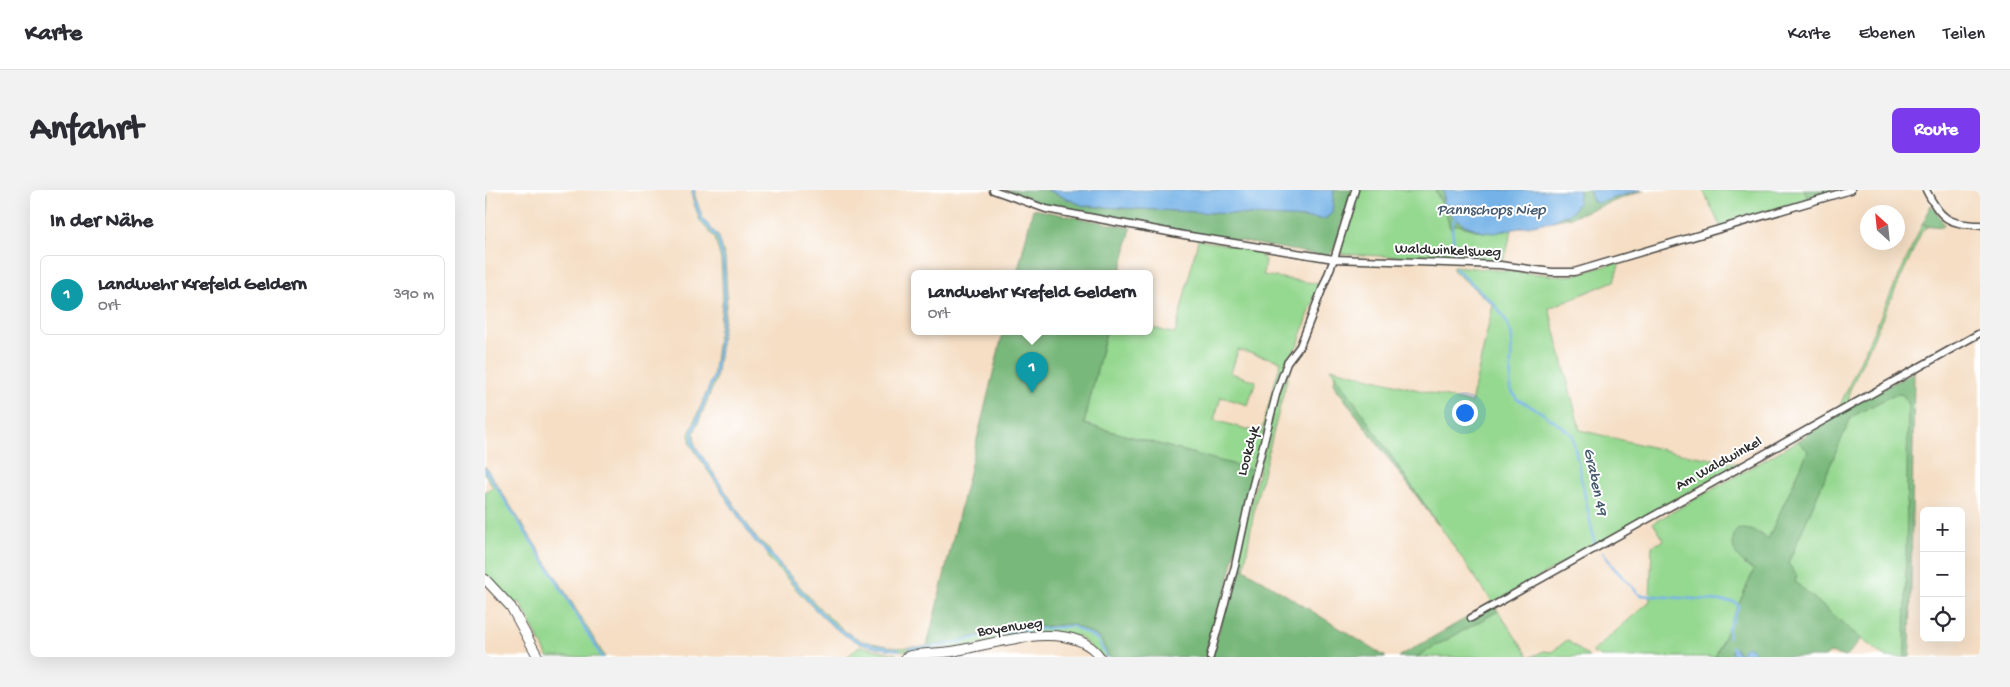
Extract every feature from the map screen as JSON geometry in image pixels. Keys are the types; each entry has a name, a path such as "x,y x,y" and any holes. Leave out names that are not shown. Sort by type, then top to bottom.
{"street":[{"name":"Waldwinkelsweg","path":"993,190 1037,206 1184,235 1334,259 1500,265 1552,272 1574,272 1851,190"},
{"name":"Lookdyk","path":"1210,657 1235,566 1250,496 1277,391 1287,363 1300,346 1334,259 1355,190"},
{"path":"1925,190 1935,207 1945,218 1961,224 1980,225"},
{"name":"Am Waldwinkel","path":"1471,618 1980,333"},
{"path":"485,579 511,607 538,657"},
{"name":"Boyenweg","path":"907,656 954,651 1001,641 1058,635 1080,641 1100,657"}],"green space":[{"path":"692,190 695,190 695,196 703,219 719,237 725,258 727,297 716,379 694,433 695,445 757,539 767,547 774,558 823,612 846,632 862,641 897,648 927,646 956,642 996,630 1072,624 1101,640 1109,657 1102,657 1078,636 917,651 903,651 867,645 848,637 836,629 800,594 770,560 765,549 755,542 691,445 689,434 713,377 723,298 721,260 715,238 700,221 692,198"},
{"path":"1006,190 1047,190 1084,206 1325,219 1332,213 1334,190 1352,190 1335,247 1329,256 1326,256 1056,209 1035,204 1036,201"},
{"path":"1357,190 1435,190 1445,210 1450,228 1455,224 1477,230 1512,230 1503,262 1341,254 1339,250"},
{"path":"1435,190 1444,190 1446,208 1454,217 1466,225 1483,232 1455,224 1453,228 1450,228 1445,210"},
{"path":"1579,190 1589,190 1593,201 1597,202 1645,190 1571,217 1552,221 1564,216 1575,207 1579,197"},
{"path":"1703,190 1804,190 1808,199 1720,226"},
{"path":"1804,190 1837,190 1808,199"},
{"path":"485,195 487,195 488,206 485,250"},
{"path":"1931,205 1944,224 1943,227 1922,225"},
{"path":"1033,209 1131,228 1121,270 1018,270"},
{"path":"1922,225 1928,226 1922,231 1849,392 1849,401 1980,327 1980,331 1841,408 1841,403"},
{"path":"1198,240 1257,250 1265,260 1263,275 1319,284 1298,345 1287,360 1254,470 1084,424 1105,335 1153,335 1153,328 1175,334","holes":["1238,350 1281,361 1261,433 1214,420 1221,397 1248,405 1256,381 1231,373"]},
{"path":"1620,262 1614,281 1549,308 1580,430 1668,451 1739,464 1493,603 1330,368 1471,403 1493,305 1453,270 1453,266 1562,276 1574,275"},
{"path":"1002,335 1105,335 1084,424 1254,470 1222,608 1208,657 1109,657 1101,640 1072,624 996,630 956,642 927,646"},
{"path":"1307,338 1297,360 1290,367 1255,505 1244,569 1236,565 1278,393 1292,360"},
{"path":"1914,372 1910,657 1905,657 1908,402 1902,394 1893,395 1851,417 1788,563 1797,576 1795,582 1861,639 1846,657 1830,653 1825,657 1755,657 1755,652 1740,655 1734,647 1731,652 1735,657 1715,657 1754,570 1739,559 1736,554 1733,543 1736,530 1745,529 1753,531 1768,539 1808,451 1798,441 1839,412"},
{"path":"1335,373 1438,525 1334,385"},
{"path":"1902,394 1908,402 1905,657 1886,657 1861,639 1795,582 1788,563 1851,417 1893,395"},
{"path":"1798,441 1808,451 1768,539 1760,533 1745,565 1754,570 1715,657 1601,657 1592,652 1650,601 1652,546 1664,540 1653,523"},
{"path":"485,466 605,657 548,657 520,602 513,604 485,574 485,492 493,487 485,474"},
{"path":"1236,565 1244,569 1386,657 1212,657"},
{"path":"1493,603 1498,611 1416,657 1398,657"},
{"path":"1498,611 1529,657 1416,657"},
{"path":"1567,640 1589,657 1531,657 1544,651 1552,652"},
{"path":"860,646 896,654 894,657 847,657"}],"water":[{"path":"1047,190 1334,190 1332,213 1325,219 1084,206"},
{"name":"Pannschops Niep","path":"1444,190 1579,190 1579,202 1572,212 1552,221 1494,233 1483,232 1465,225 1452,215 1444,203"},
{"path":"1589,190 1642,190 1597,203 1593,201"},
{"path":"1747,646 1753,649 1755,657 1735,657 1731,652 1734,647 1740,655"}],"waterway":[{"path":"694,190 693,195 702,220 718,238 723,259 725,298 715,375 692,433 693,444 756,541 767,550 818,610 850,637 861,642 899,650"},
{"path":"485,196 485,228"},
{"name":"Graben 49","path":"1455,215 1452,229 1456,258"},
{"name":"Graben 49","path":"1455,268 1494,304 1504,317 1512,336 1510,388 1517,399 1541,412 1572,434 1595,544"},
{"path":"485,469 556,580 602,657"},
{"name":"Graben 49","path":"1603,552 1613,567 1640,595 1735,602 1739,606 1728,629 1729,637"},
{"path":"937,647 997,633 1072,626 1097,639 1107,657"},
{"path":"909,649 933,647"},
{"name":"Graben 49","path":"1732,647 1739,657"}],"place":[{"name":"Landwehr Krefeld Geldern","path":"1032,393"}]}
